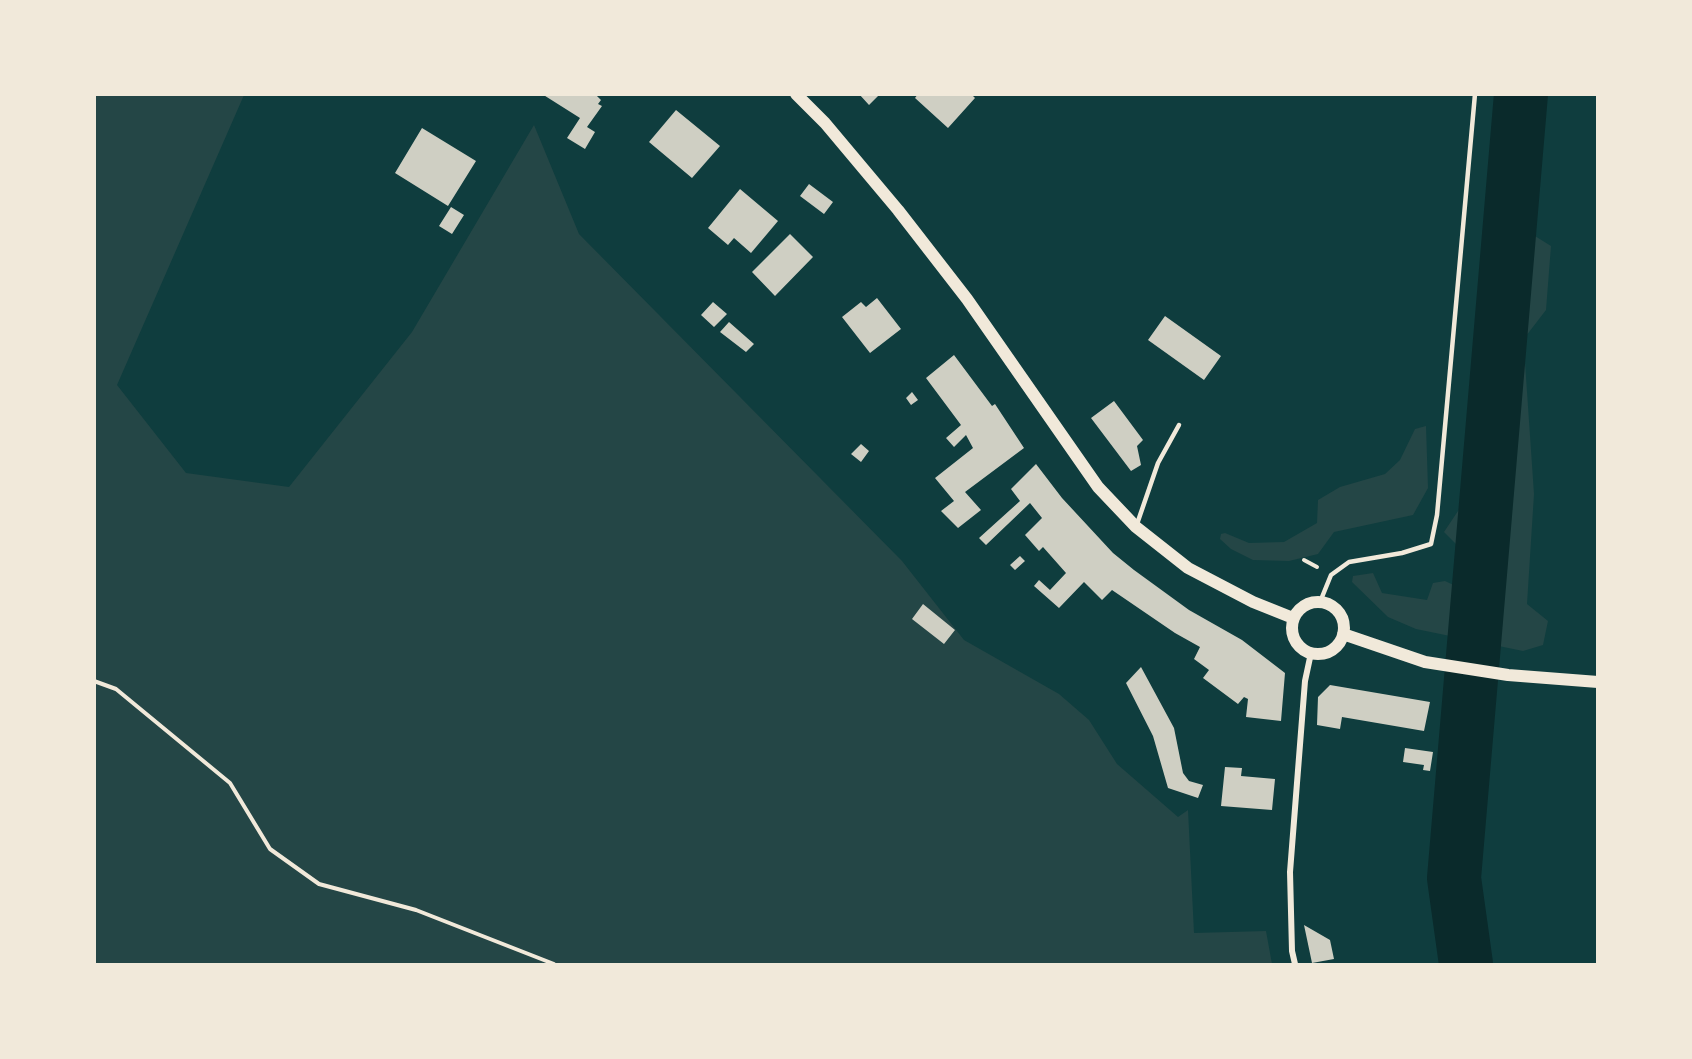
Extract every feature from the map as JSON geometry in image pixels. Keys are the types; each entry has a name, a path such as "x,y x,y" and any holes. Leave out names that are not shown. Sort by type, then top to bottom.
{"main road":[{"path":"796,94 825,123 898,210 967,299 1098,487 1136,527 1188,568 1253,602 1293,618"},
{"path":"1320,602 1329,604 1341,616 1343,634 1340,642 1327,652 1311,653 1304,650 1294,638 1293,618 1306,604 1320,602"},
{"path":"1343,634 1375,647 1437,664 1508,675 1598,682"}],"street":[{"path":"1295,964 1292,951 1290,872 1305,681 1311,653"}],"lane":[{"path":"1320,602 1331,575 1349,562 1402,553 1431,544 1437,514 1475,94"},
{"path":"1136,527 1158,463 1179,425"}],"path":[{"path":"94,681 116,689 230,783 270,849 319,884 416,910 554,964"}],"shaded area":[{"path":"94,95 244,95 117,385 186,473 289,487 412,332 534,125 579,234 902,561 964,640 1059,694 1089,720 1117,764 1178,817 1188,810 1194,933 1266,931 1272,964 95,964"},
{"path":"1510,226 1527,231 1551,246 1546,310 1526,336 1524,348 1534,494 1527,604 1548,621 1543,645 1523,651 1416,629 1388,617 1352,582 1353,576 1373,573 1382,593 1427,600 1433,583 1445,581 1460,588 1491,594 1498,582 1497,566 1482,548 1456,544 1444,532 1462,505 1470,501 1503,506 1506,459 1477,345 1480,290 1486,246"},
{"path":"1426,426 1428,488 1413,515 1334,532 1318,554 1289,561 1253,560 1231,549 1220,539 1221,534 1225,533 1249,543 1284,542 1317,523 1318,500 1340,487 1385,474 1400,460 1415,429"}],"building":[{"path":"542,94 595,94 601,100 598,104 602,106 587,127 595,132 585,149 567,138 580,118"},
{"path":"859,94 880,94 869,105"},
{"path":"918,94 971,94 975,98 948,128 915,98"},
{"path":"676,110 720,146 692,178 649,142"},
{"path":"422,128 476,161 448,206 395,173"},
{"path":"809,184 833,202 824,214 800,196"},
{"path":"740,189 778,221 751,253 734,238 728,245 708,228"},
{"path":"451,207 464,215 452,234 439,226"},
{"path":"790,234 813,257 775,296 752,272"},
{"path":"877,298 901,329 870,353 842,317 861,302 866,307"},
{"path":"713,302 727,314 714,327 701,315"},
{"path":"1165,316 1221,356 1204,380 1148,340"},
{"path":"729,322 754,344 746,352 720,332"},
{"path":"954,355 992,406 995,404 1024,448 965,492 981,510 958,528 941,511 954,501 935,478 973,448 966,435 954,447 946,438 961,425 926,378"},
{"path":"912,392 918,400 911,405 906,398"},
{"path":"1114,401 1143,440 1137,446 1141,465 1131,471 1091,418"},
{"path":"861,444 869,451 861,462 851,454"},
{"path":"1036,464 1062,498 1113,553 1189,610 1242,640 1285,673 1281,721 1246,717 1248,699 1244,697 1238,704 1203,678 1209,670 1194,659 1200,647 1175,633 1112,590 1102,600 1084,582 1059,608 1034,586 1039,580 1050,590 1066,573 1043,547 1039,551 1025,535 1042,518 1030,503 986,545 979,538 1020,501 1011,489"},
{"path":"1020,556 1025,561 1015,570 1010,565"},
{"path":"923,604 955,630 944,644 912,619"},
{"path":"1141,667 1174,728 1183,773 1189,781 1203,785 1198,798 1168,788 1153,736 1126,683"},
{"path":"1330,685 1430,702 1424,731 1342,717 1340,729 1317,725 1318,697"},
{"path":"1405,748 1433,752 1430,771 1423,770 1424,765 1403,762"},
{"path":"1225,767 1242,768 1241,776 1275,779 1272,810 1221,806"},
{"path":"1304,925 1330,940 1334,959 1312,963"}],"waterway":[{"path":"1466,964 1454,878 1521,94"}]}
